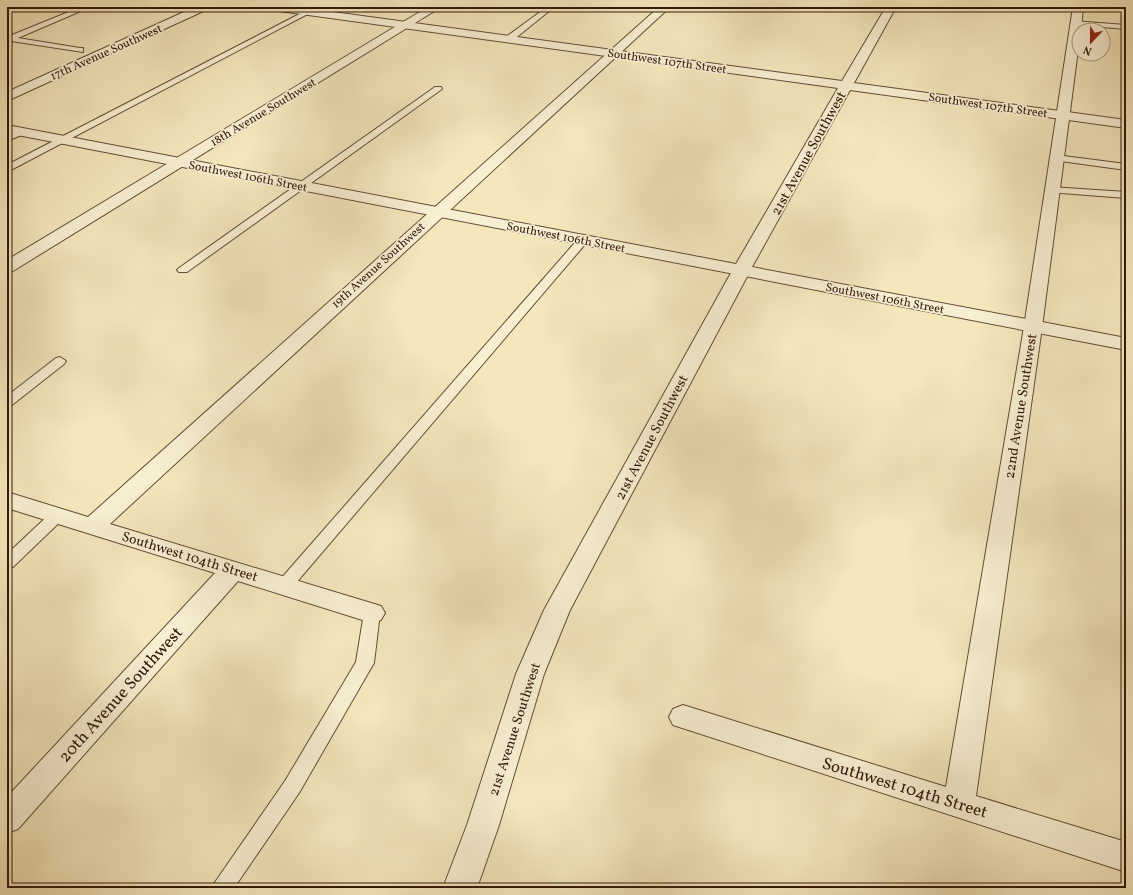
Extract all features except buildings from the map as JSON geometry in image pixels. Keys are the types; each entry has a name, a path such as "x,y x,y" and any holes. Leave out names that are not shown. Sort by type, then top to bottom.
{"street":[{"name":"17th Avenue Southwest","path":"7,96 204,7"},
{"name":"Southwest 107th Street","path":"272,7 313,10 406,25 1126,124"},
{"name":"18th Avenue Southwest","path":"7,267 436,7"},
{"name":"19th Avenue Southwest","path":"93,526 437,212 615,54 665,7"},
{"name":"21st Avenue Southwest","path":"460,888 483,825 530,674 558,610 741,271 891,7"},
{"name":"22nd Avenue Southwest","path":"959,804 1033,326 1077,15"},
{"name":"Southwest 106th Street","path":"12,133 63,140 1126,344"},
{"name":"Southwest 104th Street","path":"7,500 372,613"},
{"name":"20th Avenue Southwest","path":"7,819 234,570"},
{"name":"Southwest 104th Street","path":"683,717 1126,857"}],"lane":[{"path":"15,7 25,7"},
{"path":"9,40 88,7"},
{"path":"509,39 551,7"},
{"path":"7,169 313,10"},
{"path":"1077,15 1126,27"},
{"path":"9,40 80,50"},
{"path":"183,270 438,89"},
{"path":"1056,158 1126,167"},
{"path":"1052,190 1126,195"},
{"path":"284,586 584,240"},
{"path":"7,402 60,361"},
{"path":"7,563 58,515"},
{"path":"222,888 292,787 365,663 372,613"}]}
